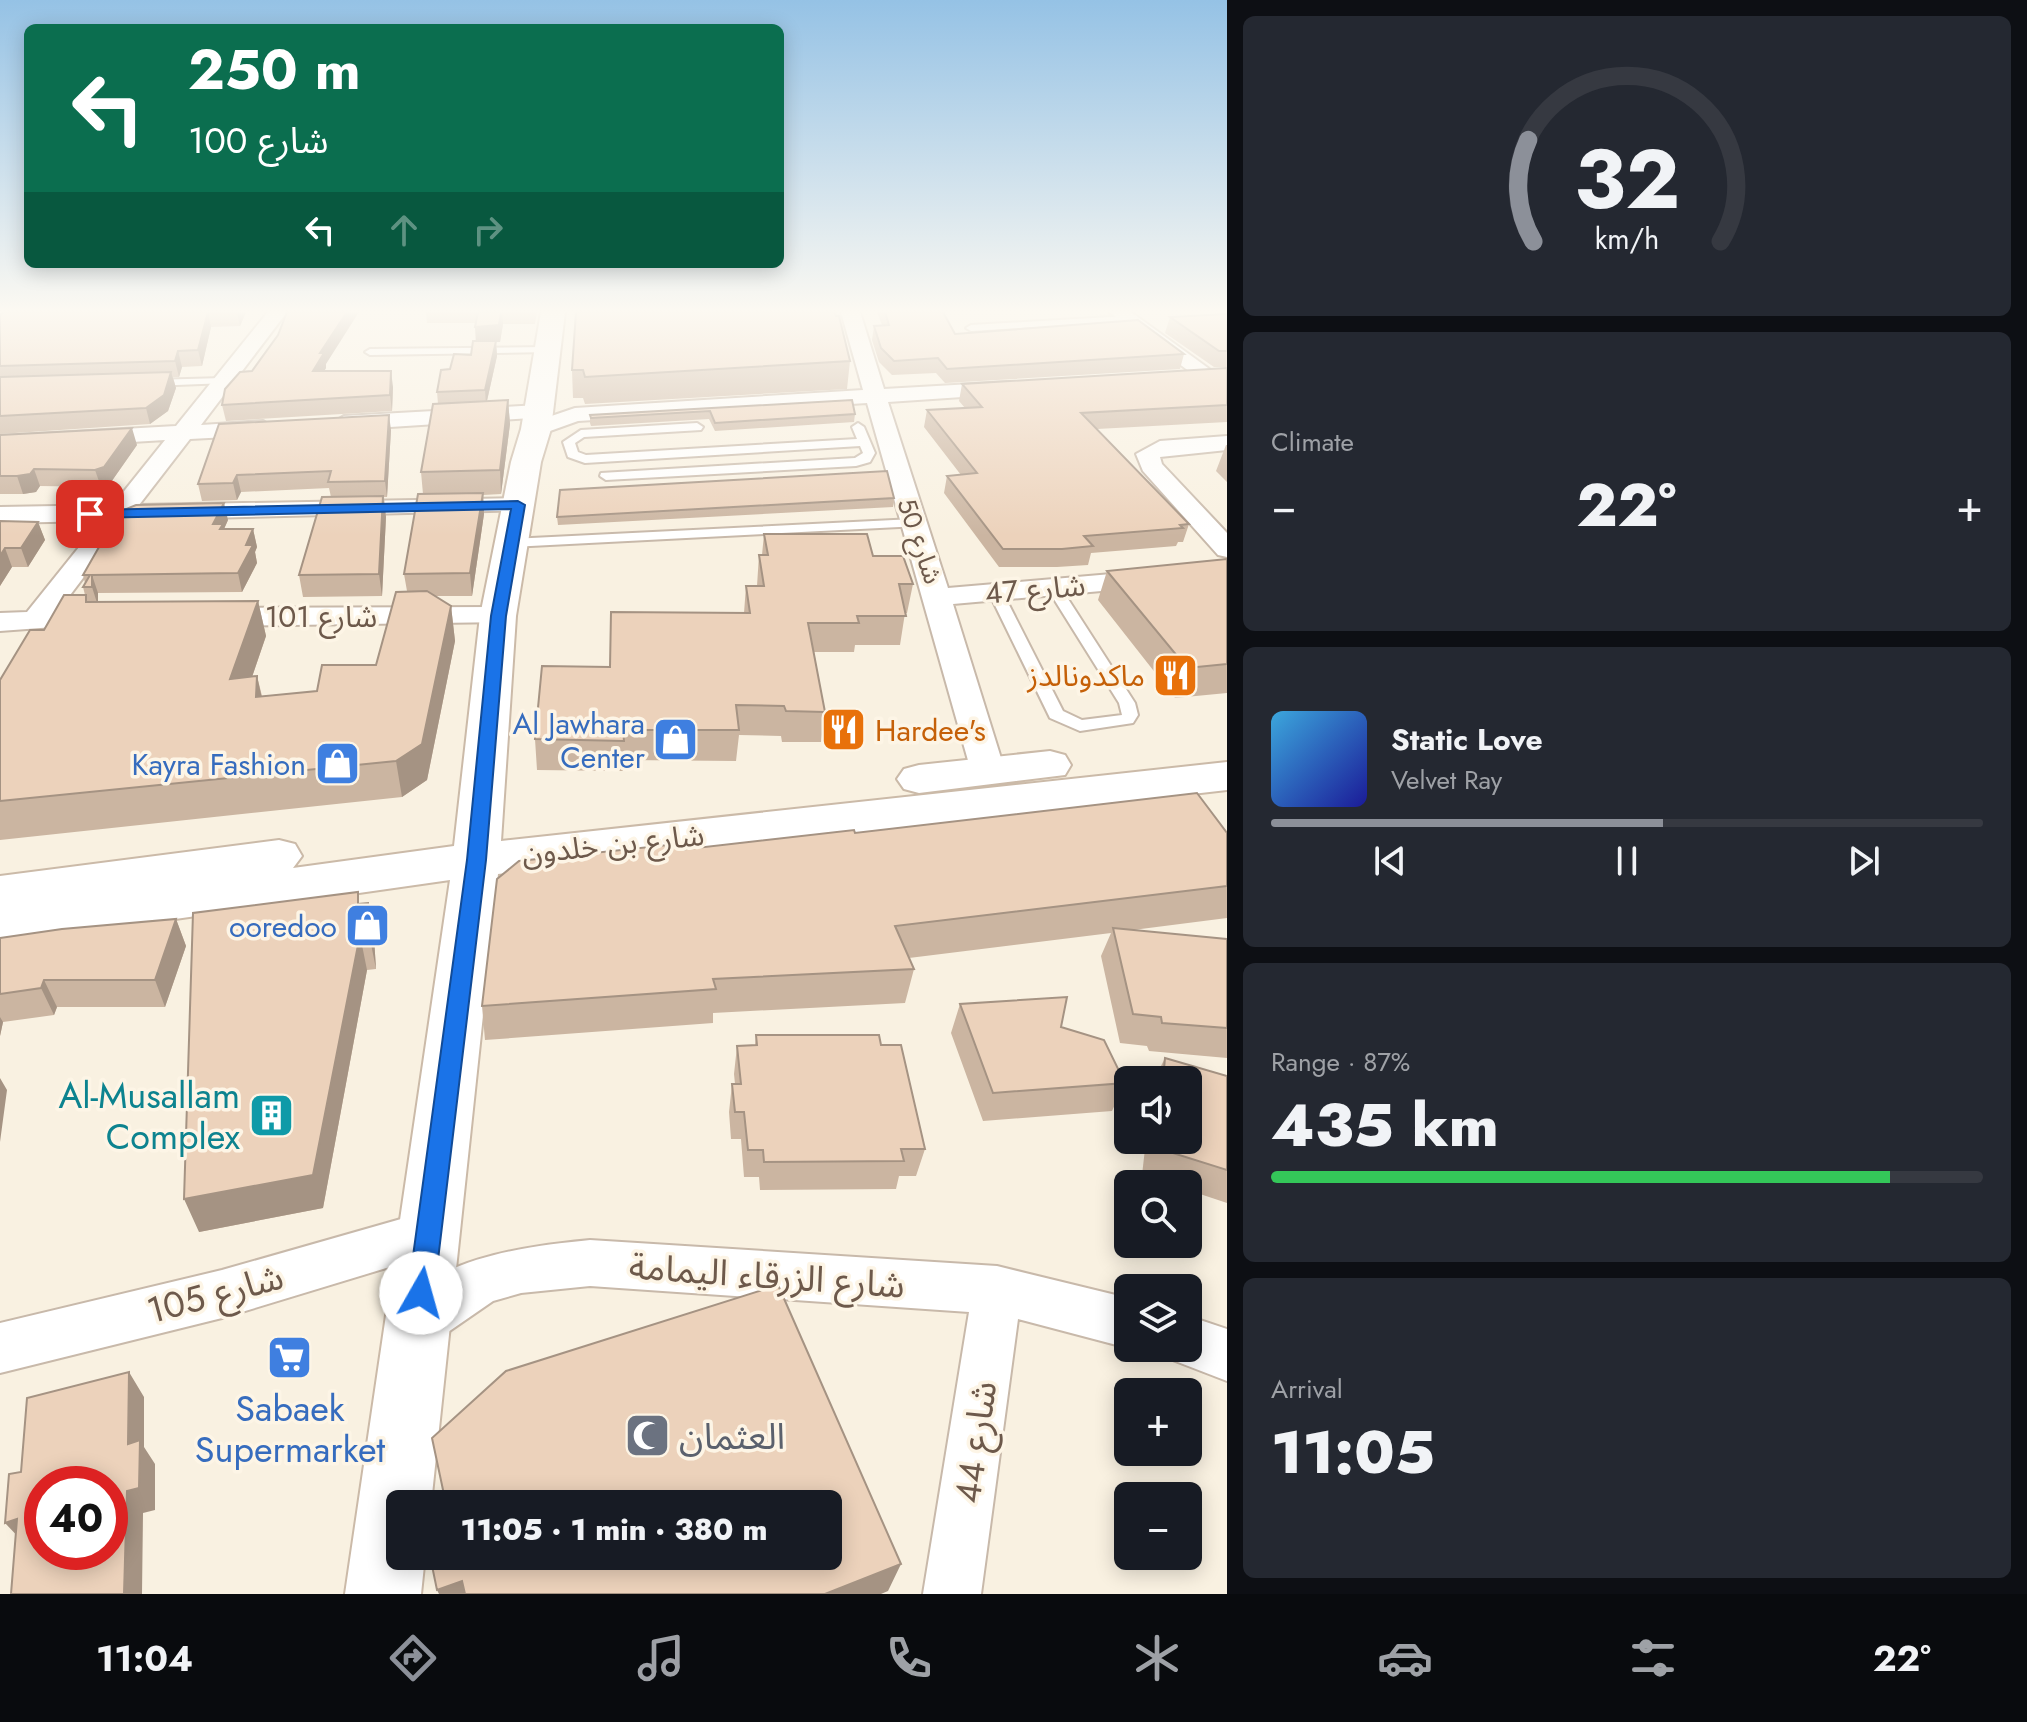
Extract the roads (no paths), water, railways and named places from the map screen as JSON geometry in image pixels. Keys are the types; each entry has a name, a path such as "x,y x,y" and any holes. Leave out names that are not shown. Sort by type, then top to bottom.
{"street":[{"path":"37,618 219,386"},
{"path":"383,1594 478,845 498,616 518,505 538,420 542,386"},
{"name":"شارع 50","path":"871,386 939,597 988,771"},
{"path":"324,424 538,420 575,415 692,418 874,396 1027,386"},
{"path":"0,443 293,426"},
{"path":"1227,443 1160,448 1148,454 1151,466 1227,549"},
{"path":"0,515 518,505"},
{"name":"شارع 47","path":"939,597 1227,572"},
{"name":"شارع 101","path":"180,617 498,616"},
{"path":"0,622 37,618 132,617"},
{"name":"شارع بن خلدون","path":"0,926 478,845 988,771 1225,772"},
{"name":"شارع بن خلدون","path":"0,893 1225,772"},
{"name":"شارع 105","path":"0,1348 222,1294 429,1233"},
{"name":"شارع الزرقاء اليمامة","path":"417,1323 457,1294 484,1280 521,1270 590,1263 997,1290 1114,1319"},
{"name":"شارع 44","path":"952,1594 997,1290"},
{"path":"1202,1346 1227,1355"}],"lane":[{"path":"719,469 710,452 692,418 581,434 569,442 572,454 585,459 710,452 864,442"},
{"path":"606,476 856,462 869,456 858,427"},
{"path":"511,543 914,523"},
{"path":"996,593 1056,714 1080,726 1127,719 1130,709 1127,703 1054,588"}],"place":[{"name":"ماكدونالدز","path":"1176,675"},
{"name":"Hardee's","path":"844,730"},
{"name":"Al Jawhara Center","path":"676,740"},
{"name":"Kayra Fashion","path":"337,764"},
{"name":"ooredoo","path":"368,926"},
{"name":"Al-Musallam Complex","path":"271,1116"},
{"name":"Sabaek Supermarket","path":"290,1358"},
{"name":"العثمان","path":"648,1436"}]}
